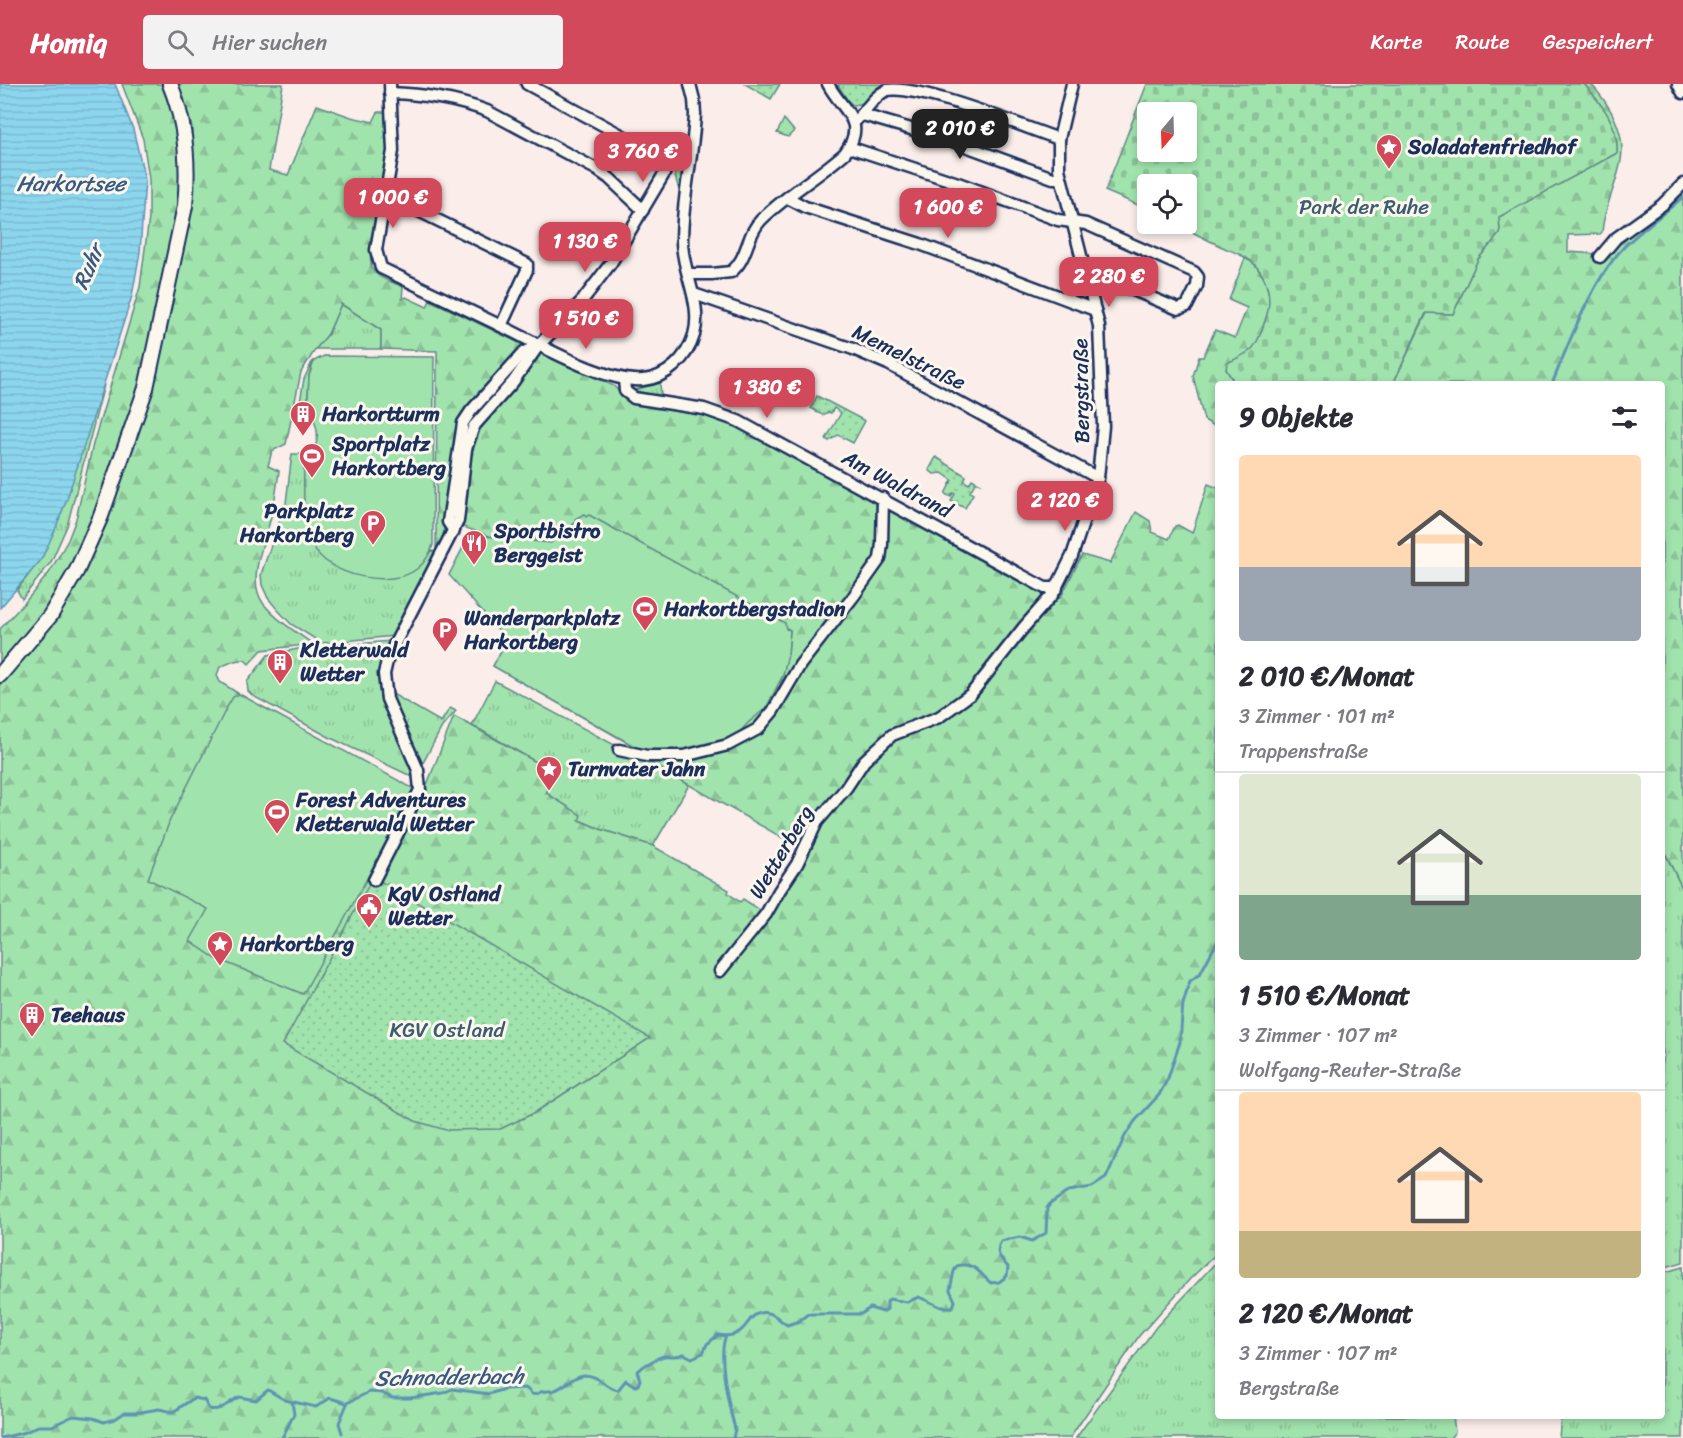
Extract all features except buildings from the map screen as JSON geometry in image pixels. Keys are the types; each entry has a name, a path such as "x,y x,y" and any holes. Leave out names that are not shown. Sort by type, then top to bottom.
{"main road":[{"path":"0,675 50,616 77,570 120,467 146,388 182,224 186,194 185,138 171,84"}],"street":[{"path":"374,880 420,790 418,770 387,699 384,674 388,657 458,521 466,449 471,432 540,345 582,301 611,263 664,174 667,164 663,158 527,84"},
{"path":"643,210 596,169 487,111 461,102 390,88 393,151 376,250 381,268 605,374 624,379 644,380 674,367 681,359 694,333 697,316 682,242 695,114 690,84"},
{"path":"688,274 731,272 740,263 760,222 830,166 849,147 855,133 854,122 834,96 828,84"},
{"name":"Bergstraße","path":"1057,588 1072,556 1098,478 1103,426 1101,337 1060,178 1059,139 1072,84"},
{"path":"1678,84 1683,93"},
{"path":"854,122 884,92 894,88 904,88 930,92 1059,139"},
{"path":"863,115 952,141 1053,178 1060,178"},
{"path":"849,147 958,183 1058,220 1086,224 1182,266 1194,272 1198,277 1197,286 1187,306 1178,309 1084,269"},
{"path":"1600,257 1616,238 1662,205 1683,184"},
{"path":"384,194 527,264 527,270 501,326"},
{"path":"788,198 804,207 920,244 1095,310"},
{"name":"Memelstraße","path":"693,294 888,364 1098,478"},
{"name":"Am Waldrand","path":"624,379 625,391 634,398 704,409 738,421 1045,588 1057,588"},
{"path":"619,750 647,756 684,756 728,745 758,729 773,711 800,664 880,559 883,498"},
{"name":"Wetterberg","path":"720,970 766,914 797,864 817,822 846,788 864,761 892,735 939,717 971,694 1057,588"}],"green space":[{"path":"122,84 161,84 172,113 179,156 181,194 140,386 108,481 71,568 36,625 0,665 0,629 49,573 68,540 76,519 93,444 140,287 149,218 149,179 143,139"},
{"path":"178,84 283,84 269,170 288,175 317,105 373,122 378,112 387,112 387,158 373,231 371,259 374,272 403,287 402,299 406,297 427,307 430,300 614,386 621,394 704,413 737,425 1057,599 1061,597 1082,555 1110,563 1136,512 1150,521 1152,532 1169,539 1175,526 1178,525 1192,533 1208,484 1215,487 1215,1255 1139,1336 1070,1438 0,1438 0,684 41,636 113,497 192,171 192,127","holes":["341,304 381,330 381,349 437,351 436,548 439,548 444,531 444,520 489,536 551,543 577,522 576,519 585,517 790,630 788,654 780,685 749,722 503,635 509,638 493,666 649,755 649,762 804,850 766,914 743,899 740,902 728,893 729,890 653,846 579,820 581,815 546,793 557,774 454,716 423,795 220,682 217,675 220,667 234,661 245,660 249,664 262,650 313,644 268,609 258,593 256,583 258,560 272,511 279,471 268,466 272,451 286,444 301,372 328,334","649,1038 534,1113 500,1129"]},
{"path":"745,84 780,84 771,99"},
{"path":"839,84 891,84 878,89 864,103 853,105 848,101"},
{"name":"Park der Ruhe","path":"1147,84 1584,84 1608,116 1615,133 1617,153 1499,217 1500,233 1478,259 1453,314 1426,313 1394,381 1233,381 1226,369 1227,363 1253,348 1267,314 1269,299 1267,285 1260,271 1243,256 1196,234 1197,174 1137,174 1137,205 1105,191 1137,109 1137,162 1197,162 1197,102 1140,102"},
{"path":"1584,84 1591,84 1615,119 1622,149 1617,178 1605,213 1602,232 1600,234 1568,235 1568,252 1599,254 1612,250 1683,188 1683,890 1665,852 1665,381 1394,381 1427,313 1453,314 1478,259 1500,233 1499,217 1617,153 1612,125"},
{"path":"784,119 794,131 788,137 777,133"},
{"path":"669,155 683,162 679,190 673,169 674,163"},
{"path":"1245,258 1255,264 1264,278 1270,297 1270,306 1258,342 1252,351 1226,369 1233,381 1215,381 1215,426 1204,420 1193,376 1199,357 1203,357 1215,330 1235,338 1247,308 1229,300"},
{"path":"341,304 381,330 381,349 315,349 328,334"},
{"path":"324,356 434,357 433,545 423,563 407,575 377,579 345,572 320,556 308,535 305,512 304,450 314,449 317,442 314,420 307,420 309,376 314,361"},
{"path":"313,360 309,376 307,420 297,419 304,379"},
{"path":"660,383 661,396 646,395 634,390"},
{"path":"104,385 67,526 51,562 22,599 17,590 41,557 50,540 70,486 94,407"},
{"path":"817,396 865,421 853,443 838,435 829,441 826,439 841,413 834,408 831,413 823,415 816,412 811,408"},
{"path":"292,454 304,454 305,496 434,552 428,569 394,636 323,643 291,624 268,598 262,585 261,574 286,503"},
{"path":"936,457 966,476 964,481 969,484 972,479 979,483 975,483 970,492 973,494 965,508 951,501 955,494 953,493 951,497 945,494 952,480 942,473 934,474 929,470"},
{"name":"Harkortbergstadion","path":"584,514 785,623 786,629 790,630 783,675 766,708 733,739 693,750 650,755 493,666 509,638 503,635 449,575 470,534 482,540 484,536 551,543 577,522 575,519"},
{"path":"390,641 387,657 389,692 441,722 450,708 456,711 442,727 415,778 331,738 253,696 248,691 247,682 268,655 298,649"},
{"path":"495,681 689,785 653,846 579,820 580,815 546,793 557,774 472,725"},
{"name":"Forest Adventures Kletterwald Wetter","path":"239,694 416,790 303,994 215,958 190,941 208,909 148,879 170,820 227,707 233,697"},
{"path":"1665,853 1683,890 1683,1262 1665,1267"},
{"name":"KGV Ostland","path":"373,877 650,1038 534,1113 500,1129 446,1130 415,1121 283,1044"},
{"path":"1215,1263 1215,1419 1453,1419 1455,1432 1450,1438 1076,1438 1156,1327"},
{"path":"1683,1267 1683,1438 1559,1438 1561,1419 1665,1419 1665,1272"}],"water":[{"name":"Harkortsee","path":"0,84 115,84 133,129 145,179 140,252 132,296 67,499 41,560 0,608"}],"waterway":[{"name":"Schnodderbach","path":"1553,381 1582,313 1601,277 1630,241 1683,197"},
{"name":"Schnodderbach","path":"1,1438 26,1432 38,1426 52,1426 73,1416 93,1418 104,1422 124,1413 159,1409 173,1412 194,1398 204,1400 209,1409 213,1410 239,1397 256,1400 268,1390 285,1400 316,1407 330,1398 347,1403 369,1392 382,1393 392,1398 410,1398 443,1393 452,1389 489,1394 504,1389 525,1388 535,1395 543,1391 555,1390 576,1377 584,1375 594,1377 618,1390 626,1380 635,1386 638,1385 640,1380 637,1371 654,1360 664,1356 684,1354 692,1358 703,1353 707,1344 718,1335 728,1336 741,1331 757,1314 774,1315 787,1325 799,1321 808,1314 861,1314 870,1308 883,1312 887,1309 889,1299 907,1302 919,1297 941,1307 953,1307 955,1301 950,1290 957,1266 968,1265 980,1272 991,1283 999,1282 1007,1276 1008,1267 998,1252 1001,1241 1020,1237 1032,1241 1046,1233 1047,1208 1050,1204 1069,1191 1092,1187 1106,1178 1125,1136 1135,1121 1159,1095 1168,1078 1180,1042 1183,1004 1190,981 1200,974 1215,946"},
{"path":"726,1336 723,1368 735,1429 733,1438"},
{"path":"282,1438 294,1414 292,1402"},
{"path":"342,1433 339,1423 347,1404"}],"place":[{"name":"Soladatenfriedhof","path":"1389,170"},
{"name":"Harkortturm","path":"303,437"},
{"name":"Sportplatz Harkortberg","path":"312,479"},
{"name":"Parkplatz Harkortberg","path":"373,546"},
{"name":"Sportbistro Berggeist","path":"474,566"},
{"name":"Harkortbergstadion","path":"645,632"},
{"name":"Wanderparkplatz Harkortberg","path":"445,653"},
{"name":"Kletterwald Wetter","path":"280,685"},
{"name":"Turnvater Jahn","path":"549,792"},
{"name":"Forest Adventures Kletterwald Wetter","path":"277,835"},
{"name":"KgV Ostland Wetter","path":"369,929"},
{"name":"Harkortberg","path":"220,967"},
{"name":"Teehaus","path":"32,1038"}],"water label":[{"name":"Ruhr","path":"88,267"}]}
